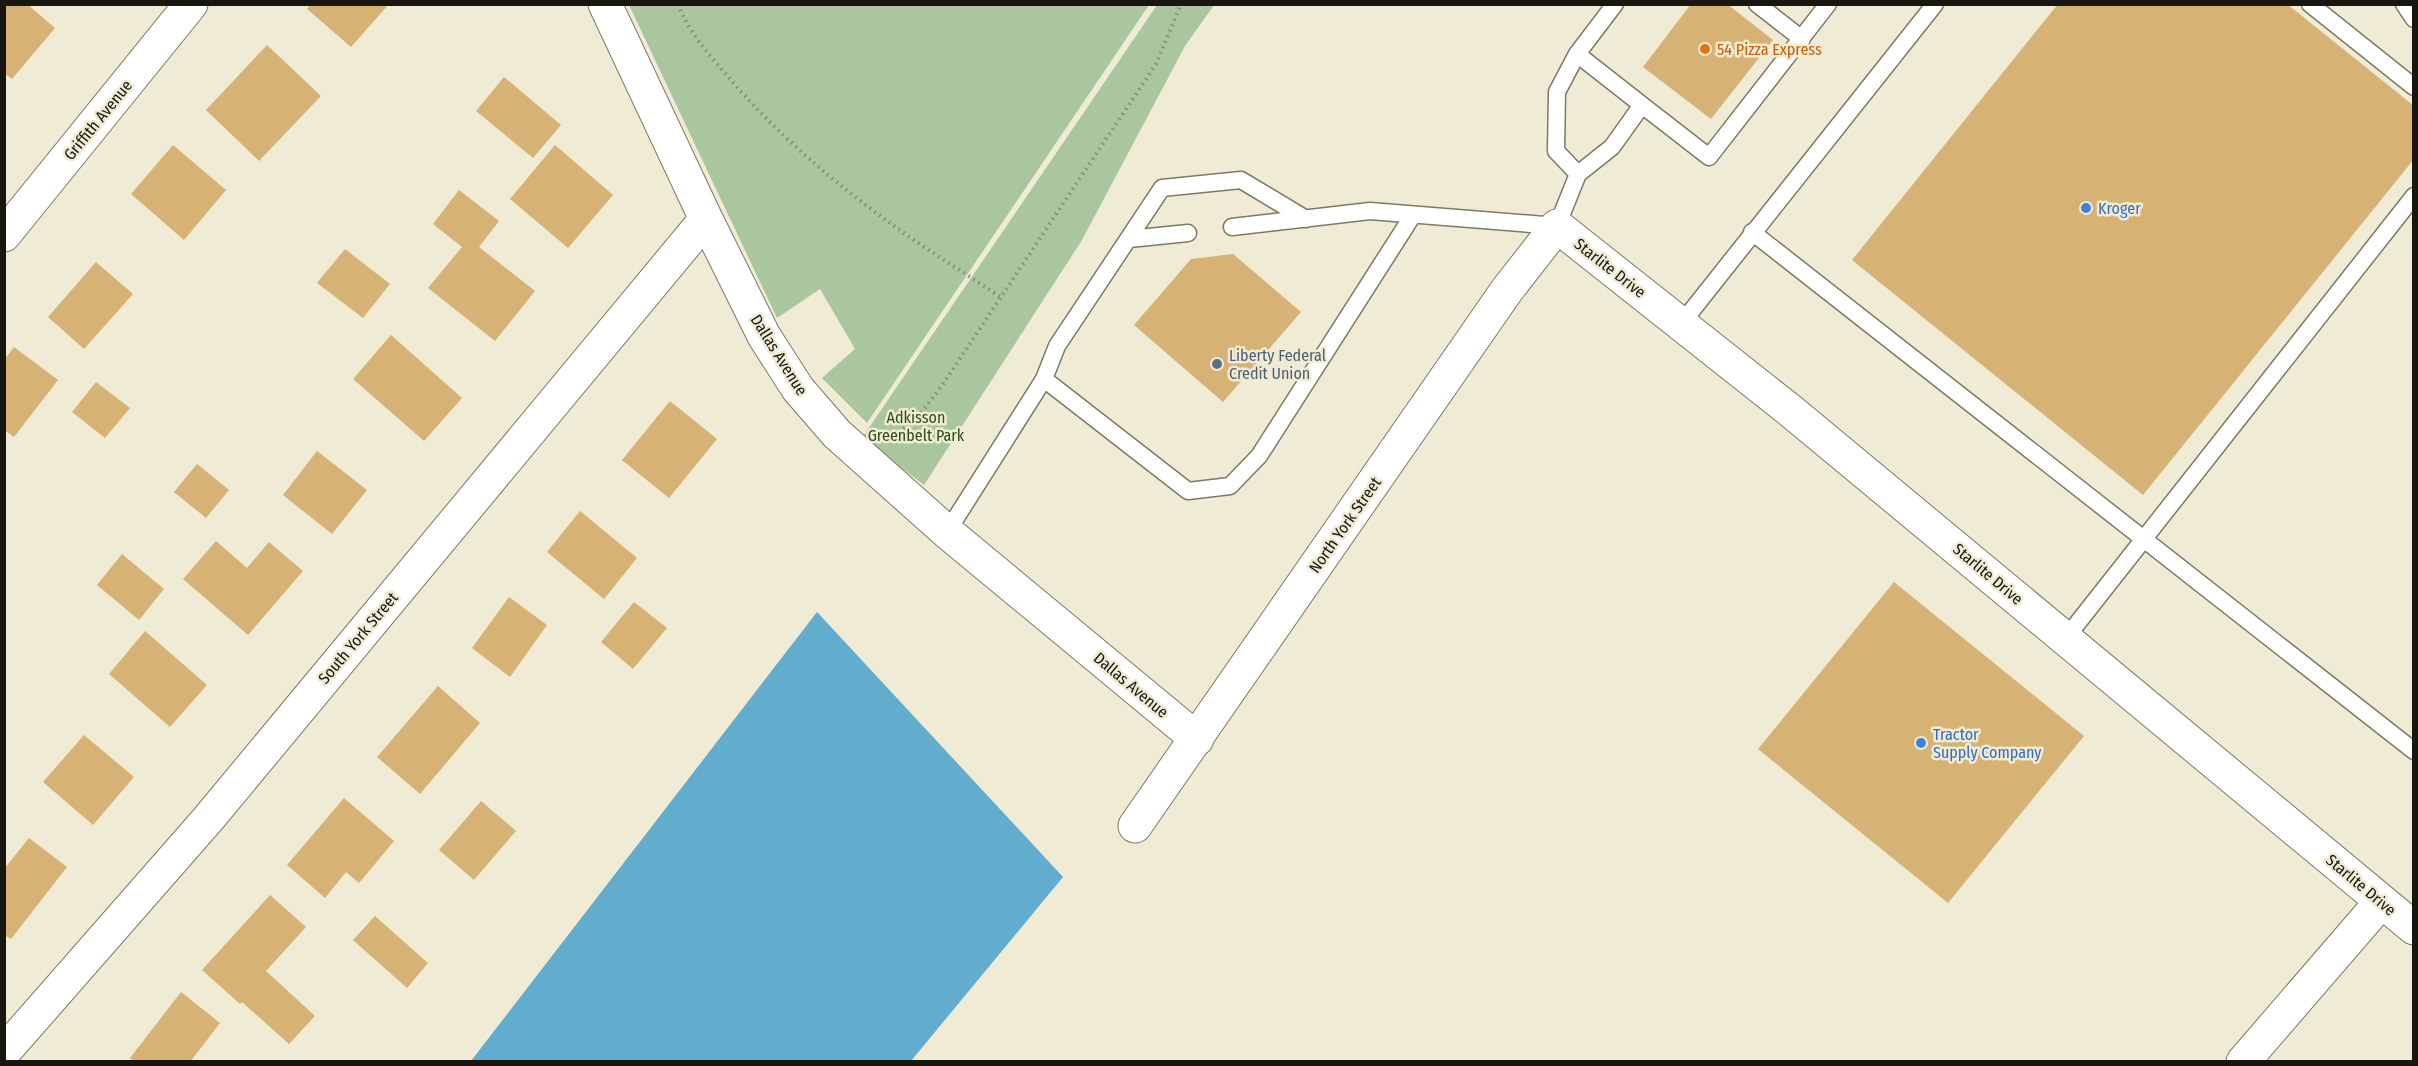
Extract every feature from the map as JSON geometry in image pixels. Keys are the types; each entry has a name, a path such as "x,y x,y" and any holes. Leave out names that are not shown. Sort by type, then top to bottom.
{"street":[{"name":"Griffith Avenue","path":"4,235 191,4"},
{"name":"Dallas Avenue","path":"605,4 764,336 798,389 837,434 947,532 1197,740"},
{"name":"South York Street","path":"4,1052 209,818 706,219"},
{"name":"Starlite Drive","path":"1557,226 1792,412 2414,928"},
{"name":"North York Street","path":"1135,826 1197,740 1507,290 1557,226"},
{"path":"2243,1062 2382,902"}],"lane":[{"path":"1578,174 1556,151 1557,92 1576,54 1615,4"},
{"path":"1758,4 1802,39"},
{"path":"1576,54 1710,158 1828,4"},
{"path":"1681,324 1935,4"},
{"path":"2310,4 2414,87"},
{"path":"2404,4 2414,19"},
{"path":"1232,227 1370,211 1557,226 1578,174 1612,147 1642,105"},
{"path":"947,532 1044,379 1057,346 1162,188 1241,180 1306,219"},
{"path":"2065,639 2414,196"},
{"path":"1044,379 1188,491 1230,486 1259,456 1413,214"},
{"path":"1129,239 1188,232"},
{"path":"1752,232 2412,747"}],"path":[{"path":"678,4 693,35 708,54 777,128 890,223 1000,297"},
{"path":"873,466 901,430 915,420 943,384 1156,64 1181,4"}],"green space":[{"path":"629,5 1149,5 867,423 822,378 855,349 820,289 777,318"},
{"name":"Adkisson Greenbelt Park","path":"1157,5 1214,5 1185,46 1082,240 924,485 862,438"}],"water":[{"path":"817,612 1063,877 911,1061 471,1061"}],"building":[{"path":"4,4 27,4 55,28 12,79 4,73"},
{"path":"311,4 389,4 351,47 307,9"},
{"path":"1691,4 1727,4 1773,40 1711,119 1643,67"},
{"path":"2058,4 2287,4 2414,106 2414,159 2143,495 1852,260"},
{"path":"267,45 321,96 259,161 206,110"},
{"path":"504,77 561,125 533,158 476,111"},
{"path":"173,145 226,190 184,240 131,194"},
{"path":"555,145 613,195 568,248 510,199"},
{"path":"459,190 499,221 479,247 535,291 495,341 428,288 462,247 433,224"},
{"path":"345,249 390,284 363,318 317,283"},
{"name":"Liberty Federal Credit Union","path":"1233,254 1301,312 1223,402 1134,325 1191,259"},
{"path":"96,262 133,294 84,349 48,317"},
{"path":"391,335 462,398 424,441 353,379"},
{"path":"14,347 58,380 14,437 4,430 4,360"},
{"path":"96,382 130,408 105,438 72,412"},
{"path":"670,401 717,439 669,498 622,460"},
{"path":"317,451 367,490 332,534 283,495"},
{"path":"197,464 229,490 206,518 174,492"},
{"path":"580,511 637,558 604,599 547,552"},
{"path":"216,541 247,568 269,542 303,571 248,635 183,579"},
{"path":"122,554 164,589 139,620 97,585"},
{"name":"Tractor Supply Company","path":"1894,582 2084,736 1948,903 1758,749"},
{"path":"509,597 547,625 510,677 472,648"},
{"path":"634,602 667,628 633,669 601,642"},
{"path":"145,631 207,685 170,727 109,674"},
{"path":"438,686 480,723 420,794 377,757"},
{"path":"84,735 134,777 93,825 43,782"},
{"path":"344,798 394,841 359,883 346,872 325,898 287,865"},
{"path":"481,801 516,831 474,880 439,850"},
{"path":"29,838 67,867 11,939 4,935 4,869"},
{"path":"270,895 306,927 266,971 315,1016 289,1044 202,970"},
{"path":"375,916 428,963 407,988 353,940"},
{"path":"181,992 220,1023 190,1062 135,1062 130,1058"}],"place":[{"name":"54 Pizza Express","path":"1705,49"},
{"name":"Kroger","path":"2086,208"},
{"name":"Liberty Federal Credit Union","path":"1217,364"},
{"name":"Tractor Supply Company","path":"1921,743"}]}
